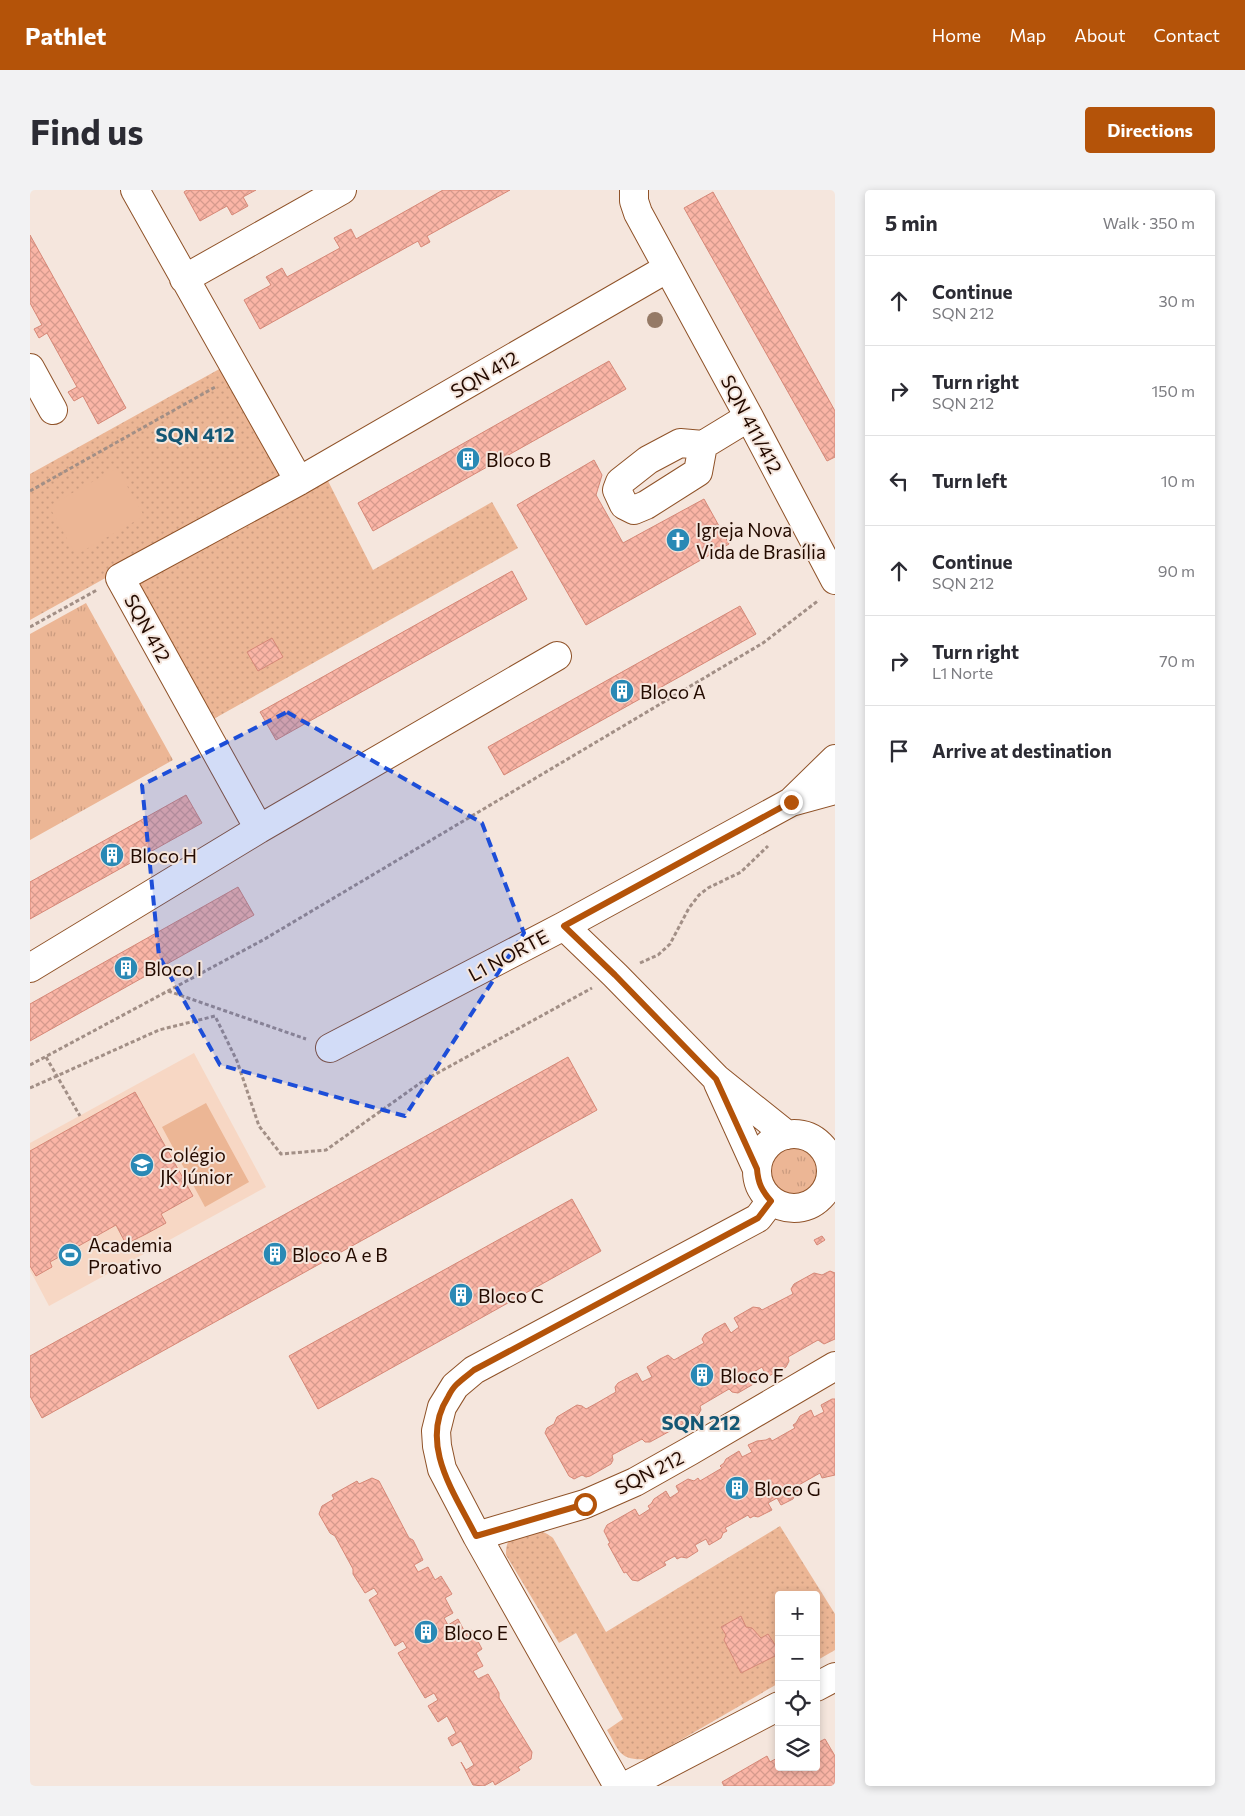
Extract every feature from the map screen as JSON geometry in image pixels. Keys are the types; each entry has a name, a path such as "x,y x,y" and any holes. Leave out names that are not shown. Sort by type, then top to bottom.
{"street":[{"path":"135,190 299,481"},
{"path":"184,280 342,190"},
{"name":"SQN 411/412","path":"634,190 634,201 638,214 749,417 828,589"},
{"name":"SQN 412","path":"259,829 120,578 299,481 668,268"},
{"path":"30,368 53,410"},
{"path":"703,445 749,417"},
{"path":"30,968 259,829 556,656"},
{"name":"L1 NORTE","path":"791,802 835,759"},
{"name":"L1 NORTE","path":"330,1048 564,926 791,802 835,790"},
{"path":"564,926 615,975 716,1079 786,1135"},
{"path":"716,1079 757,1169"},
{"path":"798,1134 810,1137 820,1144 827,1154 831,1166 831,1178 827,1189 827,1207 811,1205 791,1209 771,1201 763,1192 758,1181 757,1169 760,1157 766,1147 775,1139 786,1135 798,1134"},
{"path":"618,1786 476,1536 442,1469 436,1431 442,1407 455,1386 474,1370 758,1218 771,1201"},
{"name":"SQN 212","path":"476,1536 585,1504 634,1482 835,1366"},
{"path":"820,1685 835,1677"},
{"path":"626,1786 775,1708"}],"path":[{"path":"30,490 237,374"},
{"path":"30,627 120,578"},
{"path":"30,1065 263,940 763,642 828,589"},
{"path":"168,991 330,1048"},
{"path":"46,1057 80,1116"}],"highlighted area":[{"path":"287,712 482,823 524,933 405,1116 220,1065 159,956 142,785"}],"shaded area":[{"name":"Colégio JK Júnior","path":"194,1053 266,1187 49,1306 30,1270 30,1143"}],"green space":[{"path":"223,367 285,478 30,620 30,474"},
{"path":"117,468 144,516 76,555 49,506"},
{"path":"326,477 373,570 492,502 518,548 210,721 135,582"},
{"path":"86,603 173,760 30,840 30,634"},
{"path":"206,1103 249,1182 205,1207 162,1127"},
{"path":"788,1144 798,1144 812,1151 819,1165 819,1175 812,1189 798,1196 788,1196 778,1192 771,1185 767,1175 767,1165 771,1155 778,1148"},
{"path":"780,1526 835,1614 835,1650 820,1659 820,1591 775,1591 775,1685 648,1759 626,1757 618,1749 607,1730 623,1719 576,1633 559,1643 506,1555 508,1542 517,1535 535,1531 546,1533 553,1538 606,1632"}],"building":[{"path":"187,190 256,190 243,197 248,206 232,215 227,206 200,221 184,192"},
{"path":"443,190 510,190 427,236 430,242 421,247 418,241 260,329 244,300 271,285 266,277 282,268 287,277 340,248 334,238 351,229 356,239"},
{"path":"713,192 835,411 835,457 827,461 684,208"},
{"path":"30,235 126,408 98,424 83,396 74,401 68,392 77,387 47,333 39,338 34,329 42,325 30,303"},
{"name":"Bloco B","path":"609,361 626,389 373,531 358,503"},
{"name":"Igreja Nova Vida de Brasília","path":"594,460 602,475 596,495 623,543 704,499 729,544 586,625 517,505"},
{"path":"512,571 527,599 276,740 260,712"},
{"name":"Bloco A","path":"740,606 756,634 504,775 488,747"},
{"path":"272,638 283,657 258,671 247,652"},
{"name":"Bloco H","path":"186,795 202,823 30,919 30,882"},
{"name":"Bloco I","path":"238,887 254,915 30,1041 30,1004"},
{"name":"Bloco A e B","path":"568,1057 597,1110 42,1418 30,1396 30,1356"},
{"path":"135,1092 193,1196 161,1214 166,1223 146,1234 126,1244 116,1225 50,1262 52,1267 36,1276 30,1266 30,1151"},
{"name":"Bloco C","path":"572,1199 601,1251 318,1409 289,1356"},
{"path":"822,1236 825,1240 817,1245 814,1240"},
{"name":"Bloco F","path":"830,1271 835,1273 835,1339 824,1344 818,1340 788,1357 789,1361 786,1367 767,1377 762,1367 752,1373 757,1382 738,1393 732,1392 729,1389 700,1406 701,1410 698,1415 679,1426 674,1417 664,1421 670,1431 650,1442 645,1442 642,1439 612,1455 613,1460 611,1464 590,1476 582,1475 574,1479 569,1476 545,1433 547,1428 554,1424 557,1417 577,1405 586,1409 597,1403 616,1392 615,1387 618,1383 637,1373 642,1382 652,1377 647,1367 660,1359 668,1355 674,1360 704,1343 702,1339 705,1334 725,1323 731,1333 739,1327 734,1318 753,1307 762,1310 793,1294 791,1289 794,1284 814,1273 822,1275"},
{"name":"Bloco G","path":"835,1399 835,1475 822,1478 820,1473 797,1486 799,1490 793,1499 781,1505 777,1498 768,1503 772,1510 758,1517 750,1518 748,1515 725,1528 727,1531 723,1533 721,1538 709,1545 706,1539 695,1545 698,1551 687,1558 681,1557 677,1559 675,1556 664,1562 666,1565 638,1581 632,1580 626,1572 624,1573 608,1544 610,1543 604,1531 607,1525 635,1509 639,1516 650,1509 648,1506 654,1499 666,1491 670,1498 679,1492 676,1486 688,1479 694,1481 698,1478 700,1481 722,1468 720,1466 726,1459 739,1451 742,1457 752,1452 748,1445 770,1438 772,1441 795,1428 793,1425 800,1416 811,1410 814,1417 824,1412 821,1405"},
{"name":"Bloco E","path":"372,1478 379,1481 409,1538 413,1540 423,1560 414,1565 418,1572 428,1567 435,1580 441,1576 452,1594 445,1598 453,1613 444,1618 448,1625 458,1619 466,1634 472,1630 482,1649 476,1653 483,1666 473,1671 478,1679 488,1674 499,1693 499,1698 532,1752 531,1759 518,1767 520,1770 495,1785 493,1781 484,1786 473,1785 461,1762 466,1770 474,1765 461,1741 452,1746 448,1738 456,1733 447,1716 438,1722 428,1706 438,1700 434,1693 425,1698 398,1653 407,1648 403,1641 395,1646 369,1600 378,1594 374,1588 365,1593 353,1574 353,1569 335,1536 330,1533 319,1514 322,1506 334,1499 332,1495 357,1481 359,1484"},
{"path":"741,1616 746,1627 752,1628 761,1638 768,1634 775,1645 775,1656 741,1673 724,1640 726,1635 721,1627"},
{"path":"825,1739 835,1756 835,1786 724,1786 722,1782 767,1756 770,1762 775,1759 775,1771 820,1771 820,1742"}],"place":[{"name":"Bloco B","path":"468,459"},
{"name":"Igreja Nova Vida de Brasília","path":"678,540"},
{"name":"Bloco A","path":"622,691"},
{"name":"Bloco H","path":"112,855"},
{"name":"Bloco I","path":"126,968"},
{"name":"Colégio JK Júnior","path":"142,1165"},
{"name":"Bloco A e B","path":"275,1254"},
{"name":"Academia Proativo","path":"70,1255"},
{"name":"Bloco C","path":"461,1295"},
{"name":"Bloco F","path":"702,1375"},
{"name":"Bloco G","path":"737,1488"},
{"name":"Bloco E","path":"426,1632"}],"district":[{"name":"SQN 412","path":"195,434"},
{"name":"SQN 212","path":"701,1422"}],"route":[{"path":"585,1504 476,1536 442,1469 436,1431 442,1407 455,1386 474,1370 758,1218 771,1201 763,1192 758,1181 757,1169 716,1079 615,975 564,926 791,802"}]}
